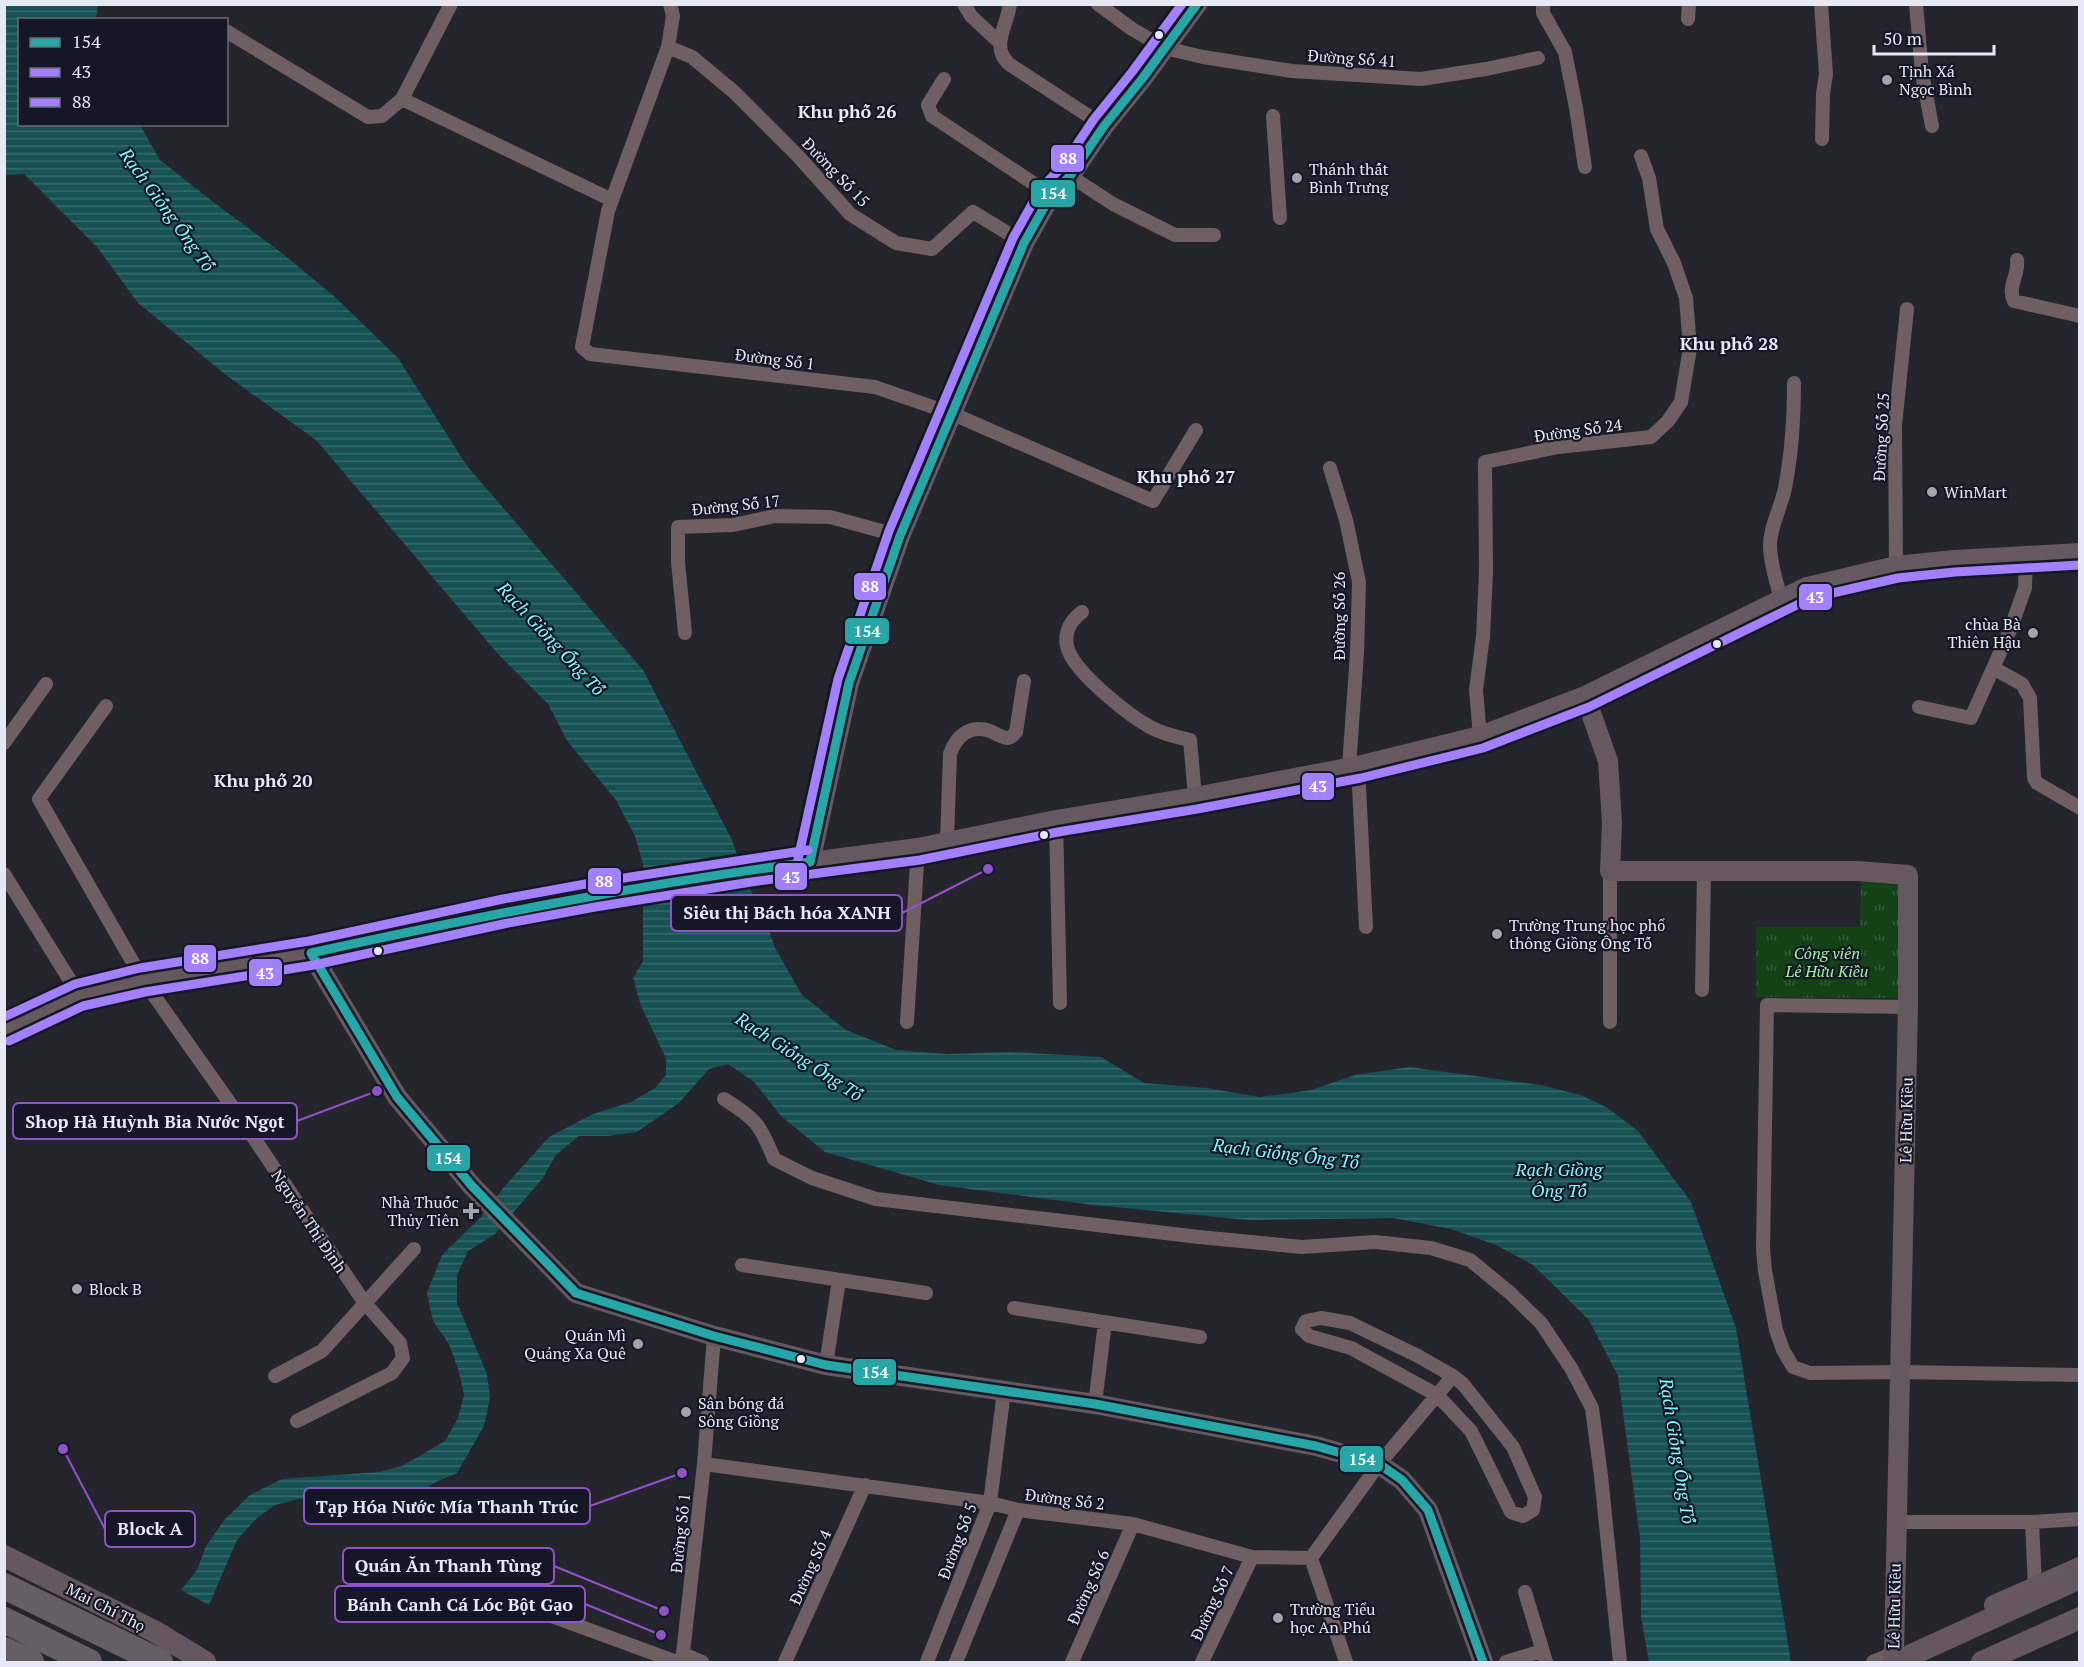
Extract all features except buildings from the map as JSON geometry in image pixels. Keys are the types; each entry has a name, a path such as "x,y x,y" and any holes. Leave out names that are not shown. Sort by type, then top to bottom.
{"highway":[{"name":"Mai Chí Thọ","path":"4,1586 160,1662"},
{"path":"4,1620 89,1662"},
{"path":"4,1650 31,1662"}],"main road":[{"path":"810,862 849,683 900,536 1024,243 1052,195 1070,176 1104,126 1197,4"},
{"path":"4,1029 79,995 143,980 311,953 506,911 593,895 749,870 918,848 1056,820 1354,767 1480,736 1585,696 1807,587 1896,566 1954,560 2079,553"},
{"path":"1585,696 1608,761 1612,823 1610,871"},
{"name":"Lê Hữu Kiều","path":"1610,871 1858,871 1908,875 1908,1007 1894,1659"},
{"path":"311,953 397,1097 472,1186 576,1293 714,1336 826,1365 1095,1404 1316,1446 1379,1464 1402,1480 1428,1510 1483,1662"},
{"name":"Mai Chí Thọ","path":"4,1556 154,1631 205,1662"},
{"path":"1894,1659 2035,1586 2079,1567"},
{"path":"1894,1659 2079,1578"},
{"path":"1924,1662 2079,1591"},
{"path":"1983,1662 2079,1618"}],"street":[{"path":"228,31 368,117 382,116 402,99 450,4"},
{"path":"402,99 612,200 668,47 673,16 670,4"},
{"path":"964,4 971,16 1000,43"},
{"path":"1010,4 1000,43 1001,57 1008,64 1104,126"},
{"name":"Đường Số 41","path":"1098,4 1132,29 1165,48 1203,57 1292,71 1421,79 1538,58"},
{"path":"1543,4 1543,13 1565,52 1585,167"},
{"path":"1821,4 1826,74 1822,139"},
{"path":"1916,4 1922,73 1932,126"},
{"name":"Đường Số 15","path":"668,47 692,57 734,92 798,156 850,214 896,243 932,249 973,212 1024,243"},
{"path":"944,79 928,105 932,116 1052,195"},
{"path":"1273,116 1280,218"},
{"name":"Đường Số 24","path":"1480,736 1476,690 1483,636 1486,572 1485,462 1558,447 1651,437 1668,421 1681,402 1690,348 1686,298 1674,264 1657,229 1649,178 1641,156"},
{"path":"1070,176 1113,204 1175,235 1214,235"},
{"name":"Đường Số 1","path":"612,200 582,347 590,354 874,387 953,414 1153,501 1196,430"},
{"path":"2018,260 2011,288 2014,301 2079,316"},
{"name":"Đường Số 25","path":"1896,566 1895,425 1907,309"},
{"path":"1781,600 1770,557 1770,545 1771,530 1780,510 1785,488 1794,434 1794,383"},
{"name":"Đường Số 26","path":"1330,468 1346,520 1359,582 1354,767 1366,927"},
{"name":"Đường Số 17","path":"685,633 678,562 678,527 734,525 776,516 830,517 900,536"},
{"path":"1919,707 1971,718 2010,630 2025,588 2026,557"},
{"path":"1082,612 1073,619 1067,629 1069,654 1099,687 1133,716 1171,736 1190,740 1195,797"},
{"path":"1993,668 2022,684 2030,698 2034,778 2037,783 2079,808"},
{"path":"946,841 950,754 953,743 963,733 972,729 986,730 1006,738 1012,737 1016,732 1024,681"},
{"path":"4,743 46,684"},
{"name":"Nguyễn Thị Định","path":"106,706 39,799 143,980 239,1116 364,1302 400,1343 403,1353 393,1373 384,1379 297,1421"},
{"path":"1056,820 1060,1003"},
{"path":"907,1022 918,848"},
{"path":"1610,871 1610,1022"},
{"path":"1702,990 1704,872"},
{"path":"4,874 79,995"},
{"path":"1908,1007 1767,1005 1763,1249 1771,1308 1783,1350 1793,1367 1810,1373 2079,1375"},
{"path":"724,1099 751,1116 763,1133 774,1159 812,1179 876,1199 1199,1238 1302,1247 1375,1242 1431,1248 1470,1260 1509,1292 1541,1323 1571,1368 1592,1408 1620,1662"},
{"path":"275,1376 322,1351 414,1248"},
{"path":"742,1265 926,1293"},
{"path":"826,1365 839,1280"},
{"path":"1014,1308 1200,1337"},
{"path":"1320,1318 1350,1323 1418,1356 1463,1384 1514,1447 1535,1497 1533,1510 1523,1516 1511,1512 1471,1431 1437,1395 1351,1348 1309,1336 1302,1329 1306,1321 1320,1318"},
{"path":"1095,1404 1105,1322"},
{"name":"Đường Số 1","path":"681,1660 704,1464 714,1336"},
{"path":"1346,1662 1311,1558 1379,1464 1453,1376"},
{"name":"Đường Số 5","path":"927,1662 990,1503 1004,1390"},
{"name":"Đường Số 2","path":"704,1464 990,1503 1018,1510 1133,1524 1252,1557 1311,1558"},
{"name":"Đường Số 4","path":"785,1662 865,1485"},
{"path":"957,1662 1018,1510"},
{"path":"1896,1522 2032,1522 2079,1519"},
{"path":"2032,1522 2035,1586"},
{"name":"Đường Số 6","path":"1072,1662 1133,1524"},
{"name":"Đường Số 7","path":"1202,1662 1252,1557"},
{"path":"458,1561 484,1573 493,1592 546,1614 681,1660 702,1662"},
{"path":"1506,1662 1544,1657 1525,1592"},
{"path":"1873,1662 1894,1659"}],"green space":[{"name":"Công viên Lê Hữu Kiều","path":"1861,880 1899,881 1898,998 1756,997 1756,927 1860,927"}],"water":[{"name":"Rạch Giồng Ông Tố","path":"5,5 98,5 96,18 18,18 18,126 141,126 160,160 334,296 398,358 467,466 643,670 732,840 747,883 763,912 775,948 802,995 846,1030 896,1050 948,1054 1010,1052 1101,1057 1144,1083 1207,1088 1260,1097 1311,1090 1355,1075 1409,1067 1540,1085 1581,1095 1606,1107 1638,1131 1691,1202 1736,1328 1791,1662 1649,1662 1641,1617 1640,1537 1618,1376 1589,1320 1533,1265 1496,1245 1451,1229 1393,1218 1248,1220 1094,1205 939,1185 825,1152 781,1116 754,1082 728,1064 709,1069 679,1103 637,1132 607,1136 579,1136 556,1155 542,1179 495,1234 468,1251 457,1275 457,1303 487,1374 490,1397 484,1426 457,1473 409,1498 373,1502 327,1498 299,1499 275,1505 257,1518 237,1540 209,1605 181,1590 197,1570 206,1546 225,1519 250,1495 282,1479 379,1472 402,1466 445,1441 458,1418 464,1395 449,1344 433,1321 427,1293 442,1255 481,1217 504,1187 549,1137 593,1114 631,1102 655,1088 666,1075 666,1058 641,1006 633,978 643,961 643,864 635,836 616,800 568,742 548,704 498,654 316,440 226,375 138,303 97,247 24,174 5,175"}],"transit line":[{"name":"88","path":"798,859 838,679 889,531 1013,238 1041,188 1061,168 1094,119 1182,4"},
{"name":"154","path":"810,862 849,683 900,536 1024,243 1051,195 1070,176 1104,126 1197,4"},
{"name":"43","path":"9,1041 83,1006 145,992 314,965 508,923 595,907 751,882 920,860 1058,832 1361,778 1483,748 1589,707 1811,598 1898,578 1955,572 2080,565"},
{"name":"88","path":"4,1017 75,984 140,968 309,941 503,899 591,883 808,850"},
{"name":"154","path":"311,953 559,902 684,880 810,862"},
{"name":"154","path":"311,953 397,1097 472,1186 576,1293 714,1336 826,1365 1095,1404 1316,1446 1379,1464 1402,1480 1428,1510 1483,1662"}],"place":[{"name":"Tịnh Xá Ngọc Bình","path":"1887,80"},
{"name":"Thánh thất Bình Trưng","path":"1297,178"},
{"name":"WinMart","path":"1932,492"},
{"name":"chùa Bà Thiên Hậu","path":"2033,633"},
{"name":"Siêu thị Bách hóa XANH","path":"988,869"},
{"name":"Trường Trung học phổ thông Giồng Ông Tố","path":"1497,934"},
{"name":"Shop Hà Huỳnh Bia Nước Ngọt","path":"377,1091"},
{"name":"Nhà Thuốc Thủy Tiên","path":"471,1211"},
{"name":"Block B","path":"77,1289"},
{"name":"Quán Mì Quảng Xa Quê","path":"638,1344"},
{"name":"Sân bóng đá Sông Giồng","path":"686,1412"},
{"name":"Block A","path":"63,1449"},
{"name":"Tạp Hóa Nước Mía Thanh Trúc","path":"682,1473"},
{"name":"Quán Ăn Thanh Tùng","path":"664,1611"},
{"name":"Trường Tiểu học An Phú","path":"1278,1618"},
{"name":"Bánh Canh Cá Lóc Bột Gạo","path":"661,1635"}],"district":[{"name":"Khu phố 26","path":"847,112"},
{"name":"Khu phố 28","path":"1729,344"},
{"name":"Khu phố 27","path":"1186,477"},
{"name":"Khu phố 20","path":"263,781"}],"water label":[{"name":"Rạch Giống Ống Tố","path":"167,210"},
{"name":"Rạch Giống Ống Tố","path":"551,639"},
{"name":"Rạch Giống Ống Tố","path":"799,1057"},
{"name":"Rạch Giống Ống Tố","path":"1286,1154"},
{"name":"Rạch Giống Ống Tố","path":"1677,1451"}]}
